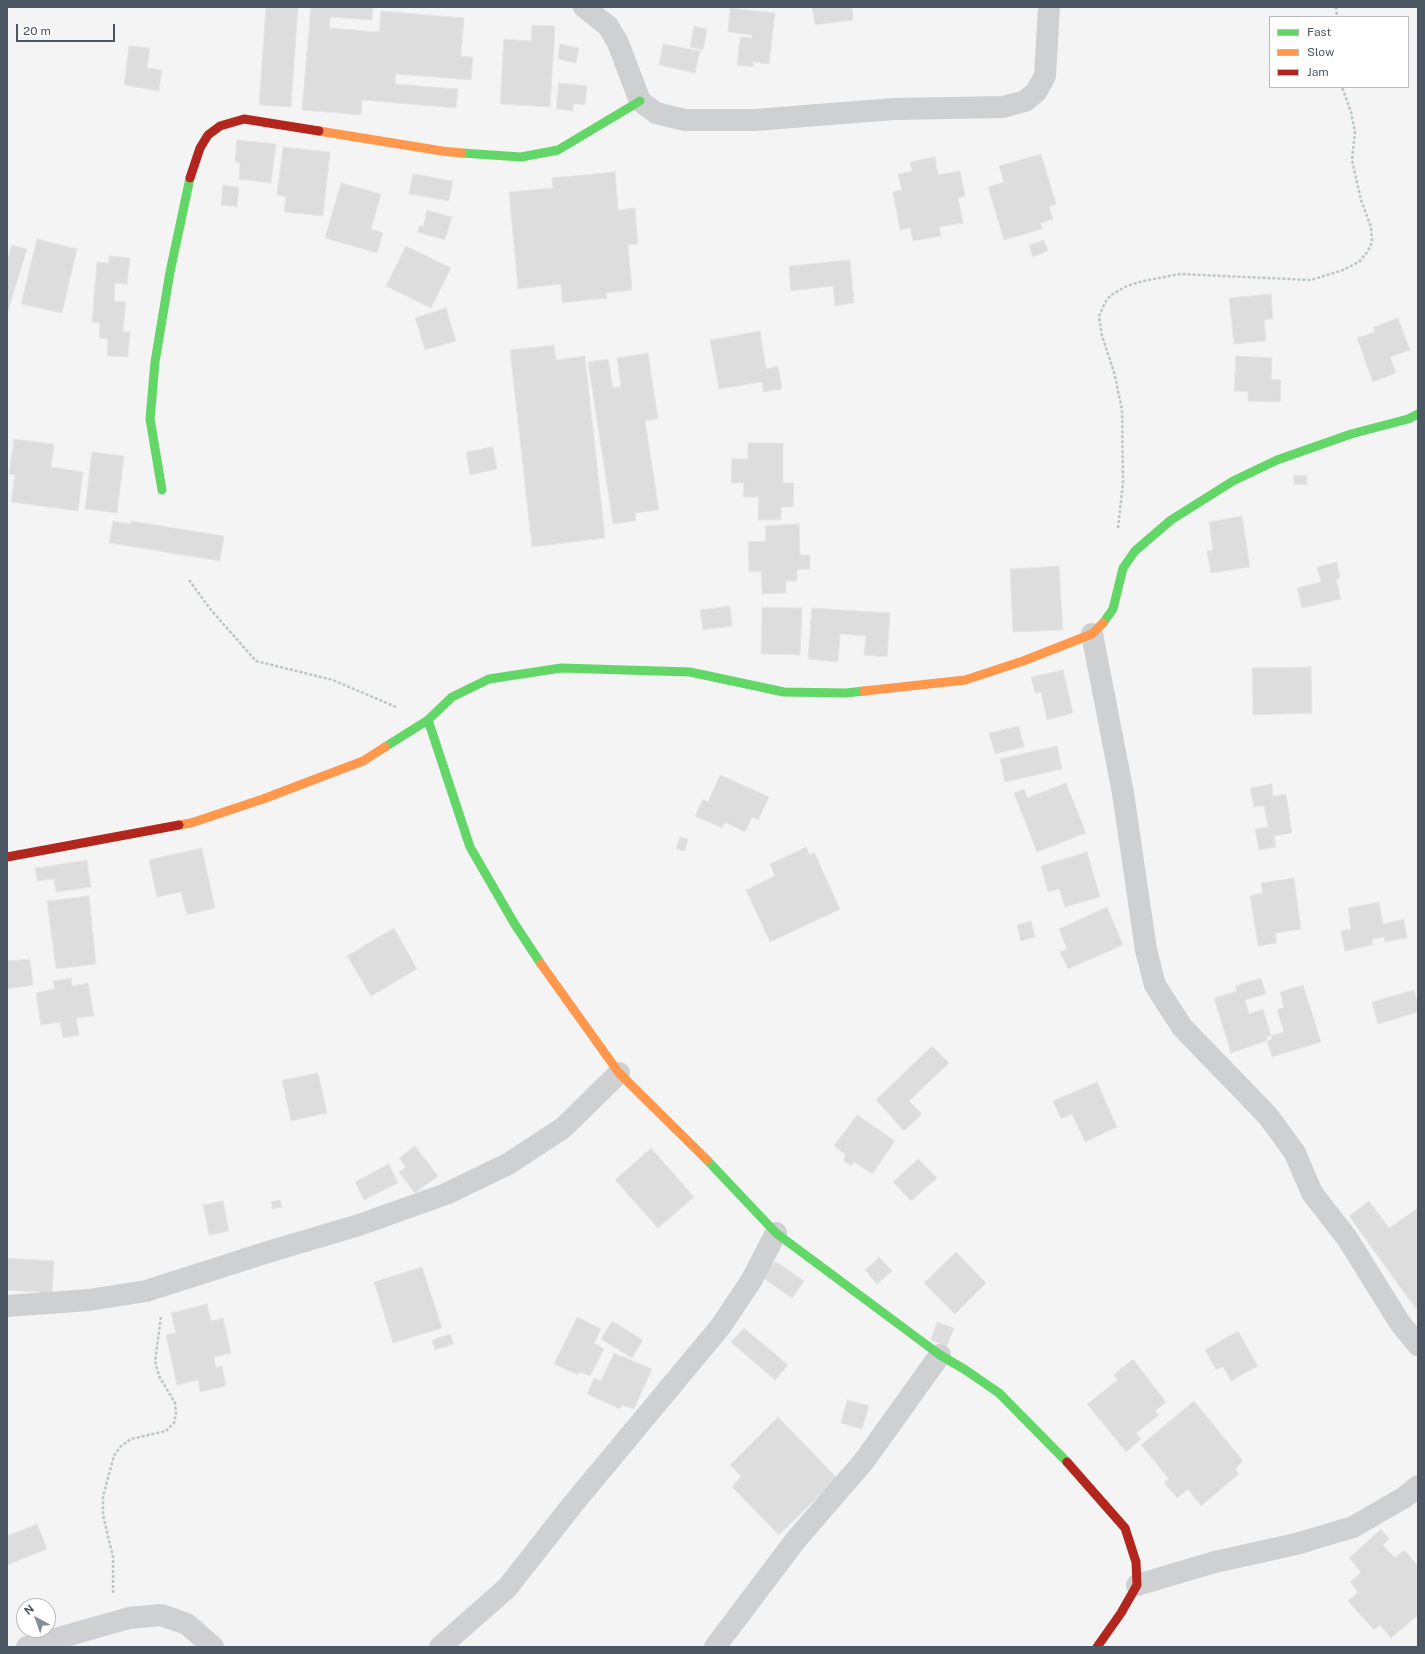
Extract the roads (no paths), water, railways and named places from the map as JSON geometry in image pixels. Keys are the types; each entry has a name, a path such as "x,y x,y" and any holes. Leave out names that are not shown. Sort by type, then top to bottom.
{"street":[{"path":"584,7 608,26 618,44 640,101 656,113 685,120 755,120 894,109 1003,107 1025,101 1036,92 1044,76 1048,7"},
{"path":"162,490 150,419 155,362 170,272 187,189 200,148 208,135 220,126 244,119 442,152 520,156 558,150 598,128 640,101"},
{"path":"7,856 191,824 263,800 363,761 428,720 452,697 489,679 561,668 690,672 784,692 846,693 965,680 1023,661 1092,634 1102,625 1113,609 1123,568 1135,551 1172,520 1233,481 1277,460 1351,434 1408,419 1418,414"},
{"path":"1092,634 1123,793 1146,950 1155,985 1182,1027 1268,1116 1295,1153 1312,1193 1347,1238 1400,1323 1418,1345"},
{"path":"428,720 470,847 514,923 559,990 619,1073 776,1233 940,1355 964,1369 999,1393 1074,1469 1126,1528 1136,1562 1137,1585 1121,1613 1096,1647"},
{"path":"7,1306 89,1300 146,1291 359,1225 446,1194 508,1164 563,1128 619,1073"},
{"path":"440,1647 507,1588 573,1504 721,1326 751,1281 776,1233"},
{"path":"715,1647 795,1541 864,1461 940,1355"},
{"path":"1137,1585 1215,1562 1296,1544 1353,1527 1405,1497 1418,1486"},
{"path":"27,1647 129,1618 161,1615 187,1624 213,1647"}]}
